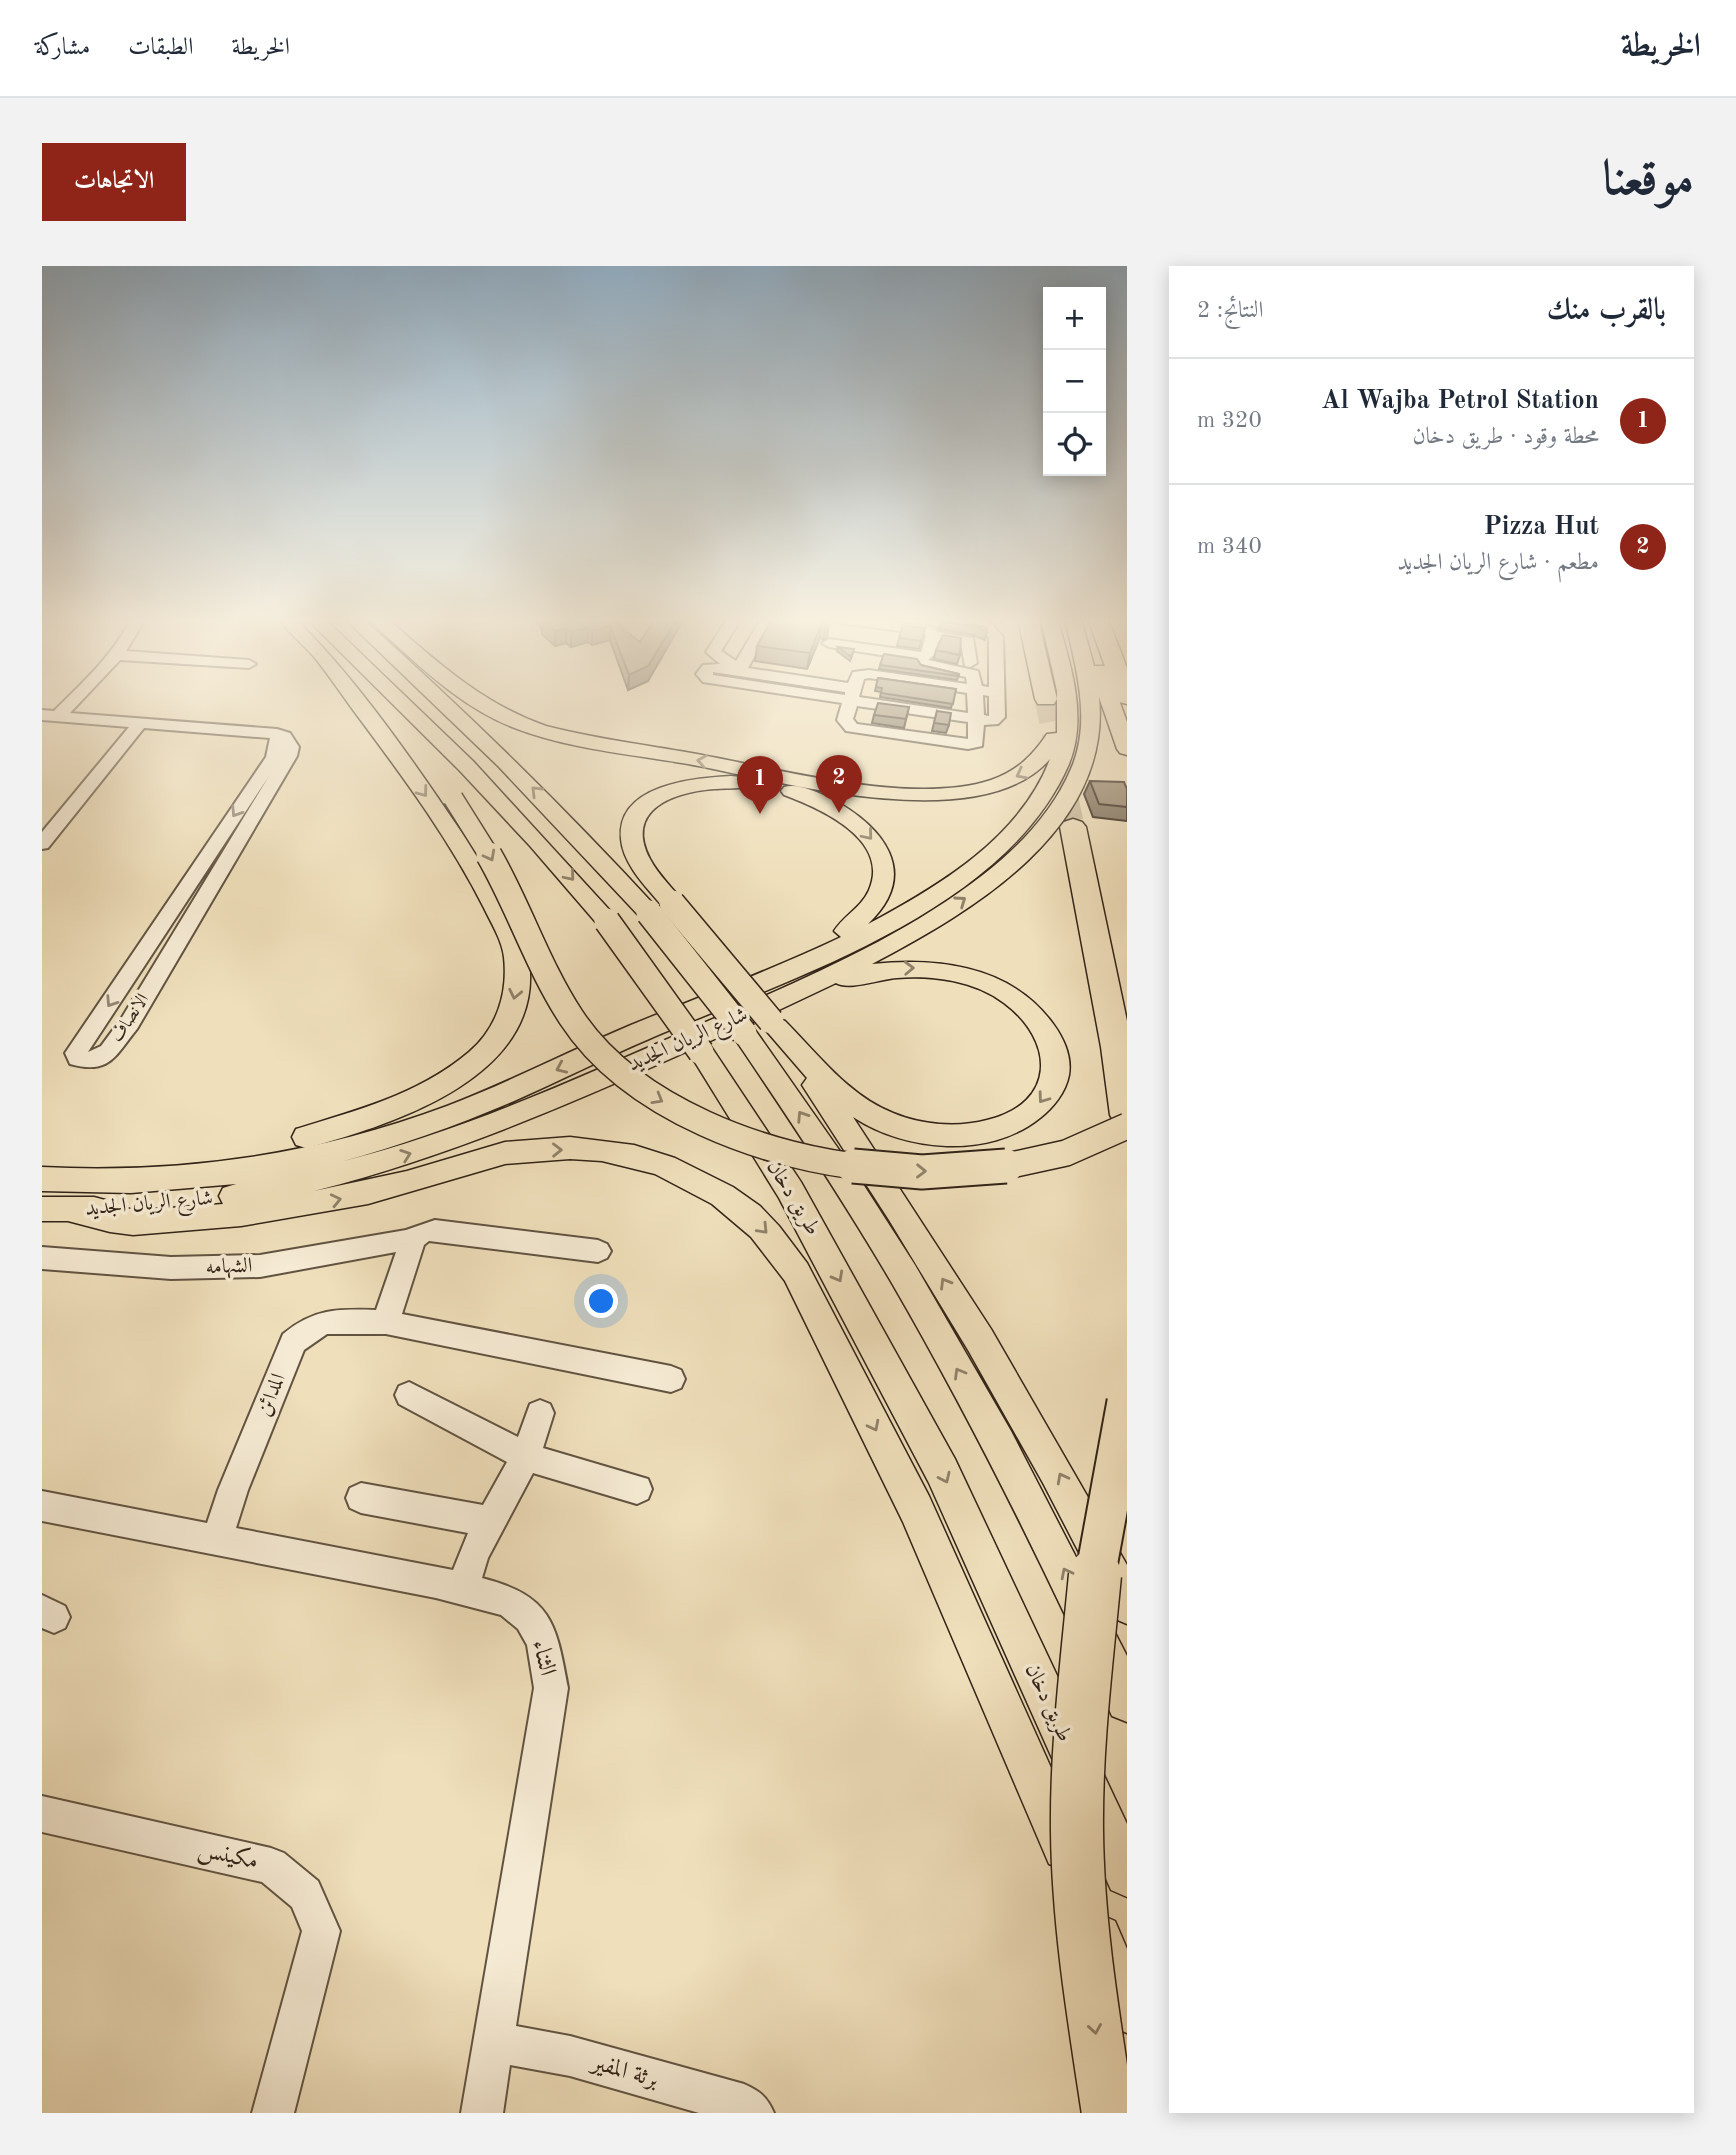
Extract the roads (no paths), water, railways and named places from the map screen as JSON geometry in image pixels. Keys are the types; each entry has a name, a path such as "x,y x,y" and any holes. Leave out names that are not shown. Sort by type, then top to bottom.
{"highway":[{"path":"1073,827 1117,1046 1127,1115"},
{"path":"1108,2113 1088,1979 1077,1832 1080,1728 1095,1574 1127,1402"}],"main road":[{"path":"42,1177 187,1163 362,1123 415,1102 446,1084 478,1059 504,1026 514,1002 518,981 516,958 509,934 456,839 358,705"},
{"path":"369,705 453,798 489,855 571,1019 597,1051 653,1097 706,1125 780,1152 841,1166 929,1172 984,1169 1050,1158 1083,1147 1127,1126"},
{"name":"طريق دخان","path":"404,705 548,849 607,921 701,1052 790,1190 942,1471 1127,1874"},
{"path":"445,705 589,845 649,913 760,1024 856,1106 887,1121 922,1132 955,1136 1003,1128 1031,1113 1042,1101 1053,1079 1054,1062 1049,1038 1026,1009 988,984 953,972 909,967 868,972 760,1024"},
{"path":"471,705 596,826"},
{"path":"488,705 500,714 542,729 735,767 904,794 955,793 983,788 1014,779 1033,768 1048,751 1058,729 1056,705"},
{"name":"شارع الريان الجديد","path":"42,1177 93,1182 194,1178 279,1165 374,1142 484,1102 858,937 920,904 980,863 1019,825 1060,761 1068,729 1059,705"},
{"name":"شارع الريان الجديد","path":"58,1210 235,1196 341,1175 466,1134 566,1093 760,1024 930,923 992,879 1038,836 1061,806 1082,767 1092,723 1091,705"},
{"path":"1112,705 1127,749"},
{"path":"752,986 825,945 863,919 881,895 884,869 882,857 867,833 837,809 800,793 774,786 719,782 668,792 645,806 633,822 631,830 635,850 666,896 906,1221 1059,1473 1127,1604"},
{"path":"614,844 666,896"},
{"path":"760,1024 785,1089 918,1301 998,1440 1083,1607 1127,1701"},
{"path":"58,1210 116,1222 237,1216 316,1204 394,1186 506,1153 596,1149 674,1168 710,1188 749,1215 771,1237 796,1272 916,1509 1052,1815 1127,2009"}],"street":[{"path":"849,705 845,720 852,728 973,744 976,743 975,705"},
{"path":"895,705 977,720 996,719 997,705"},
{"path":"908,736 914,710"},
{"path":"50,715 277,734"},
{"path":"42,824 133,722"},
{"path":"42,844 133,722"},
{"name":"الانصاف","path":"277,734 284,736 290,743 289,756 129,1024 104,1058 96,1061 78,1058 76,1053 276,756 280,746 277,734"},
{"path":"386,1322 413,1239 420,1233 436,1230 598,1251"},
{"name":"الشهامه","path":"42,1258 172,1268 260,1266 413,1239"},
{"name":"المدائن","path":"217,1539 233,1490 293,1342 308,1330 324,1323 386,1322 671,1379"},
{"path":"409,1395 526,1457 637,1489"},
{"path":"463,1589 474,1553 526,1457 540,1413"},
{"path":"360,1498 492,1522"},
{"name":"الثناء","path":"42,1506 463,1589 510,1601 529,1618 542,1640 551,1688 482,2113"},
{"name":"مكينس","path":"42,1814 271,1866 305,1894 321,1931 273,2113"},
{"name":"برثة المفير","path":"493,2042 570,2056 744,2105 752,2113"}],"tunnel":[{"path":"1047,705 1073,827"}],"place":[{"name":"Pizza Hut","path":"839,813"},
{"name":"Al Wajba Petrol Station","path":"760,814"}]}
